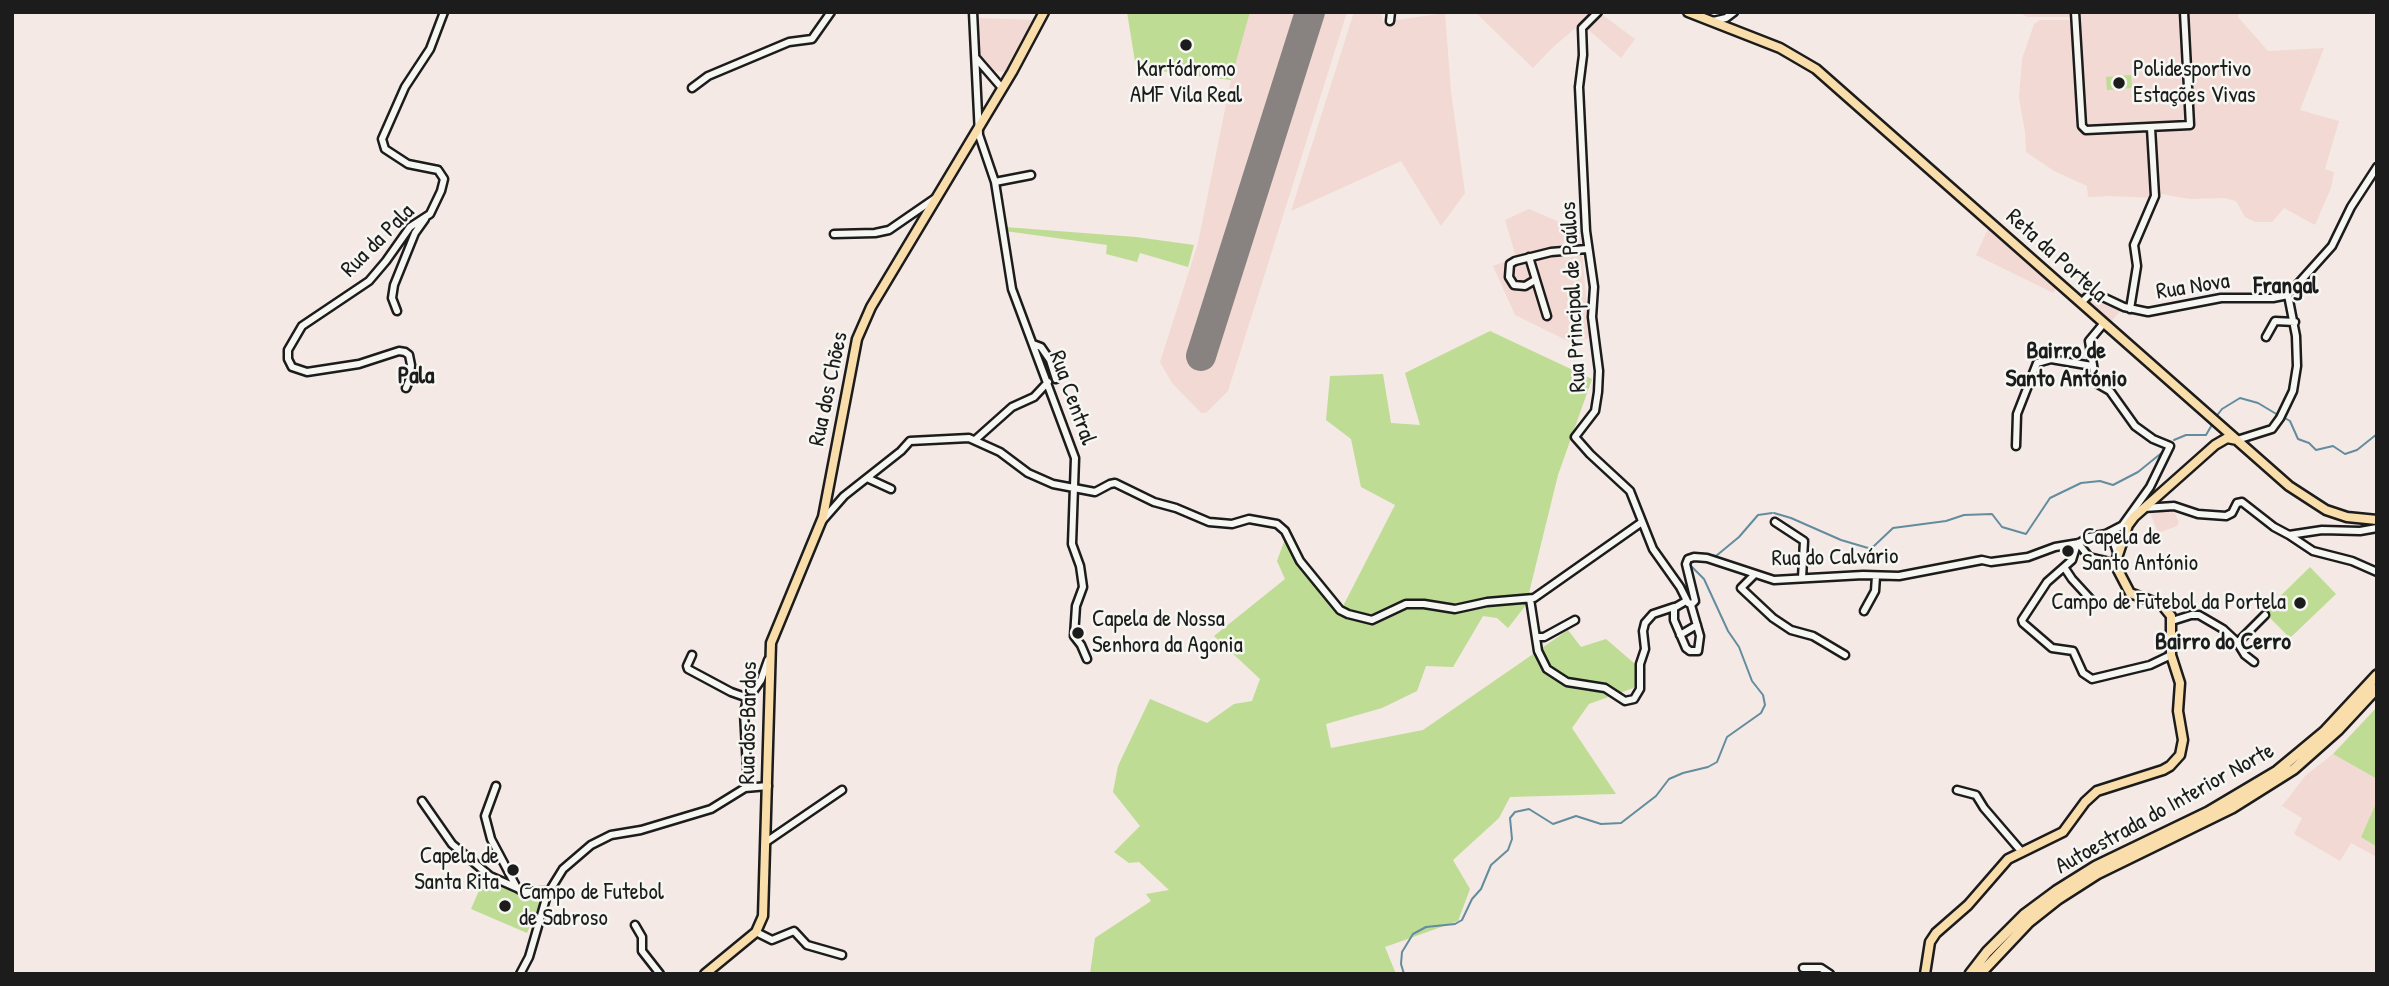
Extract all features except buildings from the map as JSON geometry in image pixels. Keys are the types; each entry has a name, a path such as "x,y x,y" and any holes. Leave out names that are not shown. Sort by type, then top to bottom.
{"highway":[{"name":"Autoestrada do Interior Norte","path":"1970,974 1987,952 2025,914 2056,891 2096,866 2208,812 2277,771 2333,724 2377,676"},
{"name":"Autoestrada do Interior Norte","path":"1980,974 2029,922 2058,899 2097,874 2232,808 2294,769 2338,730 2377,688"}],"main road":[{"name":"Rua dos Chões","path":"785,608 822,521 850,363 858,335 871,307 971,142 1044,12"},
{"name":"Reta da Portela","path":"1688,12 1787,51 1816,69 2284,481 2315,504 2347,517 2377,520"},
{"path":"2215,445 2221,434 2219,424"},
{"path":"1925,974 1930,942 1936,933 1968,905 2008,859 2063,832 2085,802 2097,791 2163,770 2175,761 2183,747 2183,740 2178,711 2179,679 2171,655 2170,613 2162,605 2130,593 2114,566 2131,521 2215,445 2227,438 2238,441"},
{"name":"Rua dos Bardos","path":"756,932 761,925 764,910 770,655 772,640 785,608"},
{"path":"705,974 756,932"}],"street":[{"name":"Rua da Pala","path":"406,388 411,363 405,352 359,364 307,372 292,367 288,351 302,326 368,282 412,225 428,215 442,190 443,177 434,169 408,164 385,149 382,139 405,87 430,49 444,12"},
{"path":"692,88 708,76 789,42 812,39 831,12"},
{"name":"Rua Central","path":"973,12 978,129 982,149 995,182 1012,285 1074,451 1072,547 1080,566 1083,587 1076,605 1074,636 1082,645 1087,659"},
{"path":"1390,21 1391,12"},
{"name":"Rua Principal de Paúlos","path":"1598,12 1582,28 1583,55 1579,81 1587,249 1594,287 1592,317 1599,374 1598,395 1593,414 1575,437 1629,489 1655,554 1689,603"},
{"path":"2075,12 2083,128 2088,130 2187,126 2190,123 2184,12"},
{"path":"1710,20 1732,15"},
{"path":"1728,27 1732,15"},
{"path":"975,56 1002,88"},
{"path":"990,73 1000,76 1010,74"},
{"path":"2130,309 2137,266 2134,245 2155,196 2151,128"},
{"path":"971,142 977,143 982,149"},
{"path":"2238,441 2270,430 2281,416 2293,391 2297,371 2295,323 2288,295 2332,246 2351,207 2377,167"},
{"path":"995,182 1031,175"},
{"path":"834,234 878,233 891,229 938,196"},
{"path":"397,311 392,299 395,284 415,233 428,215"},
{"path":"1535,279 1527,286 1512,283 1510,264 1529,257 1587,249"},
{"path":"1529,257 1548,316"},
{"name":"Rua Nova","path":"2081,303 2089,293 2094,293 2130,309 2148,312 2225,297 2273,298 2288,295"},
{"path":"2266,337 2274,322 2295,323"},
{"path":"2104,323 2089,340 2097,385 2110,391 2133,424 2152,439 2170,446 2150,486 2122,526"},
{"path":"1033,344 1042,348 1052,365 1056,379"},
{"path":"2016,446 2017,414 2037,363 2054,359 2092,366"},
{"path":"975,440 1009,409 1034,397 1048,382"},
{"path":"822,521 844,496 912,441 959,438 975,440 1051,483 1095,492 1115,483 1154,502 1209,522 1232,524 1249,519 1277,524 1285,531 1300,561 1340,610 1372,620 1408,603 1452,609 1487,602 1530,599 1540,595 1642,522"},
{"path":"867,478 891,489"},
{"path":"2144,508 2176,506 2198,514 2226,516 2232,513 2237,503 2242,502 2270,524 2313,551 2357,563 2377,572"},
{"name":"Rua do Calvário","path":"1689,603 1694,603 1694,592 1686,564 1690,558 1697,556 1774,580 1903,576 1975,561 2019,559 2078,543 2110,532 2131,521"},
{"path":"1775,522 1804,541 1802,578"},
{"path":"2290,535 2322,530 2360,531 2377,528"},
{"path":"2110,532 2118,555"},
{"path":"2078,543 2071,561 2047,582 2022,620 2052,648 2071,650 2083,673 2092,679 2148,665 2171,655"},
{"path":"2078,543 2090,558 2114,566"},
{"path":"2064,567 2094,603"},
{"path":"1755,575 1741,588 1773,618 1791,630 1812,636 1845,655"},
{"path":"1864,611 1875,591 1877,576"},
{"path":"1530,599 1541,658 1551,673 1569,683 1603,687 1620,699 1630,701 1636,697 1640,686 1645,623 1655,613 1674,607 1689,603 1700,639 1698,651 1688,650 1674,620 1674,607"},
{"path":"2172,621 2188,615 2199,615 2222,628 2254,662"},
{"path":"2237,643 2264,615"},
{"path":"1536,636 1542,638 1574,620"},
{"path":"1680,635 1697,625"},
{"path":"692,655 688,669 748,698"},
{"path":"748,788 743,724 748,698 762,679 770,655"},
{"path":"496,786 485,821 491,839 517,888"},
{"path":"520,974 529,957 549,891 569,864 601,839 707,810 721,804 738,791 768,786"},
{"path":"766,842 842,790"},
{"path":"1957,790 1976,795 2021,851"},
{"path":"422,802 452,844 490,876 527,892 549,891"},
{"path":"635,925 643,938 642,951 660,974"},
{"path":"756,932 772,940 794,931 806,944 842,955"},
{"path":"1803,968 1823,969 1830,974"}],"shaded area":[{"path":"1250,12 1347,12 1228,391 1206,413 1201,413 1172,383 1160,362 1198,243 1231,80"},
{"path":"1354,12 1381,12 1383,22 1445,13 1451,92 1465,193 1441,226 1401,161 1291,211"},
{"path":"1475,12 1594,12 1533,68"},
{"path":"2019,12 2239,12 2238,17 2268,51 2324,48 2300,110 2339,121 2325,169 2334,172 2331,188 2315,225 2284,208 2272,222 2255,222 2245,217 2236,201 2224,198 2190,199 2156,193 2155,198 2088,197 2087,186 2054,171 2026,152 2019,98 2022,59 2034,24 2040,20 2071,20 2071,17 2027,17"},
{"path":"1600,13 1635,39 1621,58 1585,27"},
{"path":"975,18 1038,20 1007,72 993,71 978,56"},
{"path":"1529,209 1580,231 1590,338 1570,342 1515,315 1493,266 1516,257 1505,220"},
{"path":"1989,227 2058,286 2053,293 1976,255"},
{"path":"2093,295 2122,309 2109,324 2084,302"},
{"path":"2172,507 2179,522 2177,526 2158,533 2149,510"},
{"path":"2333,754 2377,779 2377,801 2361,837 2377,847 2377,857 2351,843 2340,861 2294,834 2302,818 2282,806 2306,775"}],"green space":[{"name":"Kartódromo AMF Vila Real","path":"1127,12 1250,12 1231,80 1136,68"},
{"name":"Polidesportivo Estações Vivas","path":"2131,75 2132,88 2107,90 2106,77"},
{"path":"1005,227 1136,237 1194,245 1188,267 1140,253 1137,262 1106,254 1107,245 1005,231"},
{"path":"1490,331 1592,379 1558,475 1526,605 1508,628 1497,618 1483,616 1453,667 1426,666 1417,691 1382,708 1326,724 1331,748 1423,730 1568,630 1581,647 1606,639 1635,664 1639,686 1589,704 1572,728 1616,794 1510,797 1499,818 1453,860 1470,889 1458,921 1385,947 1396,974 1090,974 1095,938 1151,901 1146,894 1169,890 1139,862 1129,863 1114,852 1140,826 1113,792 1118,766 1150,699 1207,723 1234,704 1252,701 1260,679 1214,636 1285,579 1277,561 1286,536 1340,612 1395,505 1361,487 1351,439 1326,420 1330,376 1383,374 1391,423 1420,425 1405,373"},
{"name":"Campo de Futebol da Portela","path":"2310,567 2336,594 2290,638 2264,612"},
{"path":"2377,707 2377,779 2333,754"},
{"path":"2377,801 2377,847 2361,837"},
{"name":"Campo de Futebol de Sabroso","path":"484,879 540,903 527,933 471,909"}],"waterway":[{"path":"2215,418 2222,409 2240,398 2258,403 2278,415"},
{"path":"2283,417 2290,421 2298,439 2309,443 2316,450 2333,446 2345,454 2357,450 2377,434"},
{"path":"2174,440 2186,435 2206,435 2213,423"},
{"path":"1774,513 1868,548 1874,546 1893,528 1946,521 1964,515 1992,514 2002,527 2026,534 2050,498 2081,483 2100,481 2113,485 2138,472 2164,451"},
{"path":"1691,555 1698,553 1716,556 1739,537 1758,515 1772,513"},
{"path":"1404,974 1402,952 1413,934 1426,927 1455,924 1462,920 1472,899 1481,889 1491,865 1508,850 1512,839 1510,818 1515,812 1529,809 1553,824 1576,816 1601,824 1621,823 1656,796 1669,779 1717,762 1727,737 1761,713 1765,705 1763,695 1752,681 1739,647 1728,631 1704,579 1691,566 1690,561"}],"runway":[{"path":"1201,356 1310,12"}],"place":[{"name":"Kartódromo AMF Vila Real","path":"1186,45"},
{"name":"Polidesportivo Estações Vivas","path":"2119,83"},
{"name":"Capela de Santo António","path":"2068,551"},
{"name":"Campo de Futebol da Portela","path":"2300,603"},
{"name":"Capela de Nossa Senhora da Agonia","path":"1078,633"},
{"name":"Capela de Santa Rita","path":"513,870"},
{"name":"Campo de Futebol de Sabroso","path":"505,906"}],"district":[{"name":"Frangal","path":"2286,287"},
{"name":"Bairro de Santo António","path":"2066,366"},
{"name":"Pala","path":"416,377"},
{"name":"Bairro do Cerro","path":"2223,643"}]}
